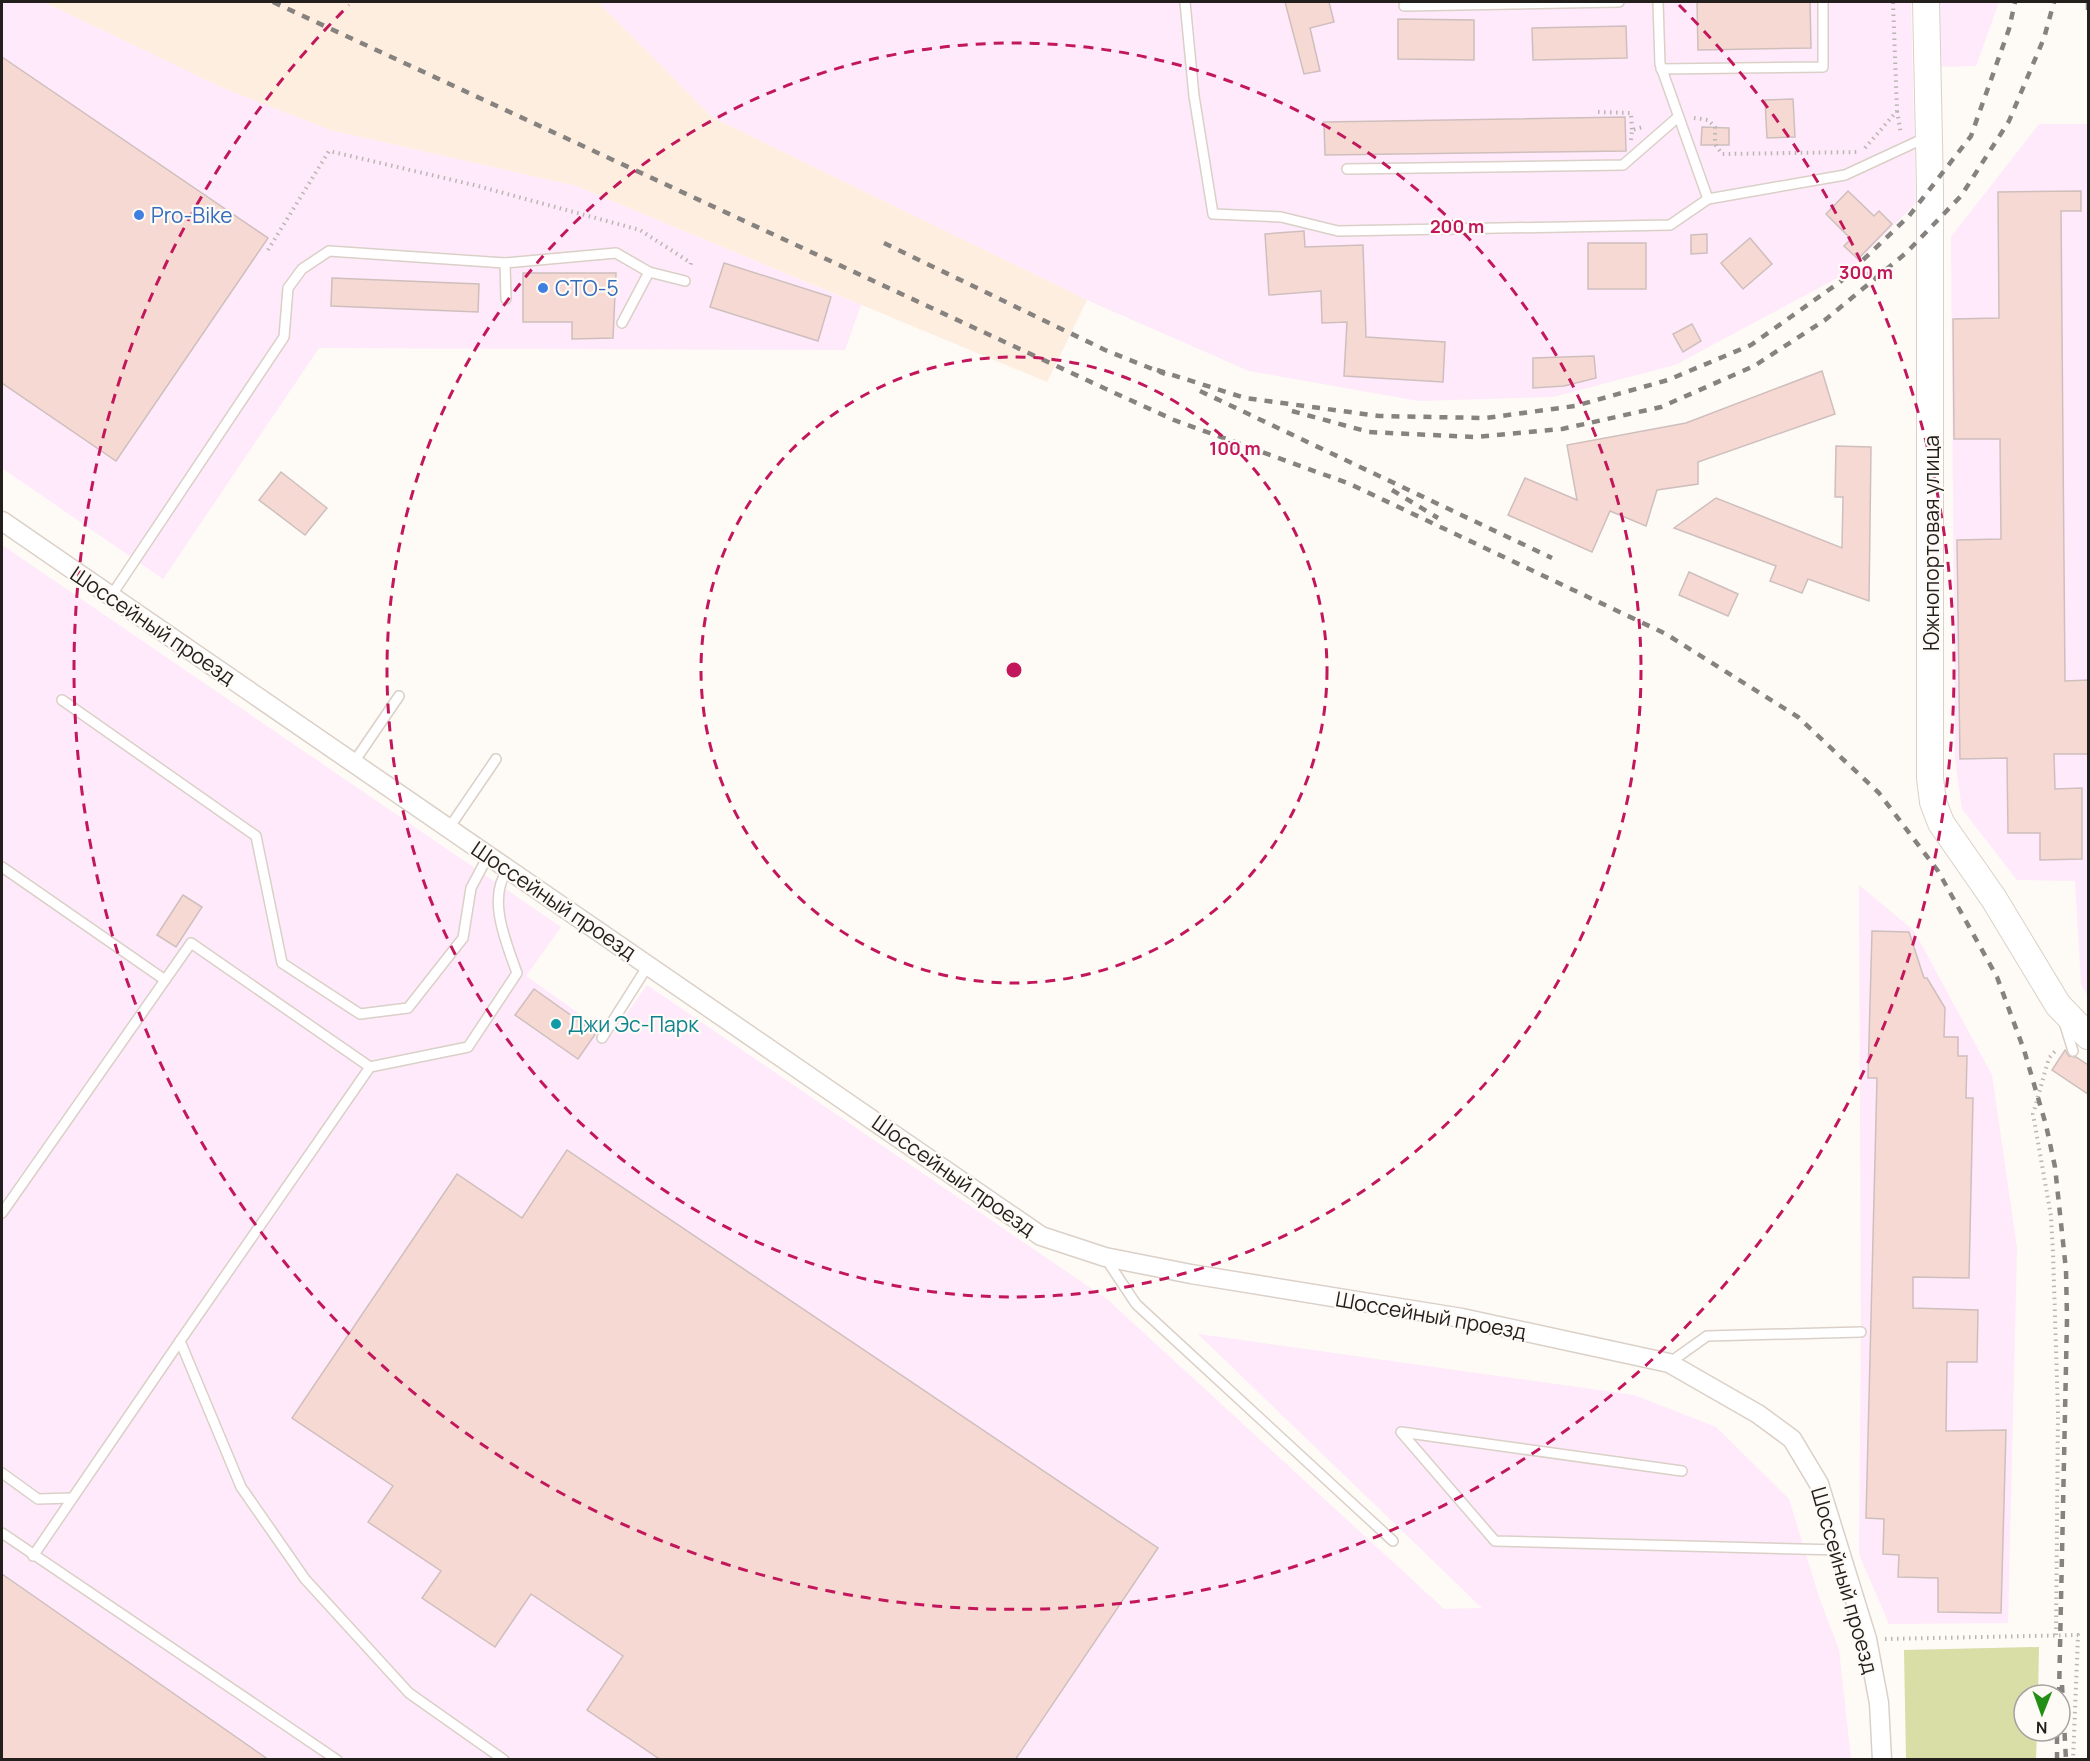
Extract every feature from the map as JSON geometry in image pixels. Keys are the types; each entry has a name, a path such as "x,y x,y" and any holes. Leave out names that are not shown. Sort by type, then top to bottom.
{"street":[{"name":"Южнопортовая улица","path":"1926,2 1929,136 1930,778 1933,802 1941,823 1994,899 2058,1005 2077,1044"},
{"name":"Шоссейный проезд","path":"2,520 1041,1236 1105,1257 1191,1274 1462,1318 1669,1363 1758,1414 1792,1439 1819,1484 1867,1639 1879,1703 1881,1760"}],"lane":[{"path":"1185,2 1194,96 1213,214 1281,217 1338,231 1670,225 1708,199 1845,175 1929,136"},
{"path":"1404,6 1619,2"},
{"path":"1658,2 1657,27 1661,69 1708,199"},
{"path":"1661,69 1823,68 1823,2"},
{"path":"1347,169 1623,165 1678,117"},
{"path":"111,596 284,337 288,288 302,269 329,251 505,263 616,253 649,272 685,281"},
{"path":"505,263 506,299"},
{"path":"622,323 649,272"},
{"path":"354,762 399,696"},
{"path":"62,700 256,836 282,963 360,1014 408,1008 463,938 471,888 488,856"},
{"path":"449,828 496,759"},
{"path":"2,867 165,980"},
{"path":"33,1556 370,1067 468,1047 517,973 498,915 503,876 508,870"},
{"path":"2,1213 191,943 370,1067"},
{"path":"602,1038 649,964"},
{"path":"1105,1257 1136,1304 1393,1541"},
{"path":"1669,1363 1707,1336 1861,1332"},
{"path":"180,1341 241,1487 305,1579 410,1693 504,1760"},
{"path":"1682,1471 1401,1432 1494,1541 1840,1550"},
{"path":"2,1473 38,1498 72,1498"},
{"path":"2,1533 337,1760"}],"path":[{"path":"1893,2 1897,111 1903,148"},
{"path":"1632,130 1678,117 1708,120 1715,127 1715,144 1722,154 1862,152 1897,111"},
{"path":"1598,112 1631,113 1630,146"},
{"path":"268,250 329,151 474,185 640,230 691,263 685,281"},
{"path":"2056,1635 2058,1412 2053,1252 2051,1216 2032,1114 2049,1058 2058,1048 2077,1044"},
{"path":"1867,1639 2078,1635 2073,1760"}],"shaded area":[{"path":"2,2 44,2 225,89 330,130 576,186 861,305 845,350 319,348 163,579 2,468"},
{"path":"44,2 598,2 712,117 1087,300 1047,382 576,186 330,130 225,89"},
{"path":"598,2 1911,2 1916,203 1845,274 1675,365 1553,397 1419,401 1249,371 1087,300 712,117"},
{"path":"1938,2 1999,2 1976,66 1939,67"},
{"path":"2039,124 2088,124 2088,996 2081,984 2075,881 2017,880 1962,809 1955,759 1951,237"},
{"path":"2,545 561,927 526,976 611,1036 647,985 1108,1300 1444,1609 1482,1608 1198,1334 1634,1395 1716,1427 1789,1499 1819,1597 1839,1650 1851,1759 2,1759"},
{"path":"1859,885 1914,931 1992,1075 2017,1248 2008,1623 1889,1624 1859,1554 1861,1332"}],"green space":[{"path":"2039,1647 2038,1683 2012,1683 2012,1743 2037,1743 2036,1759 1906,1759 1904,1650"}],"building":[{"path":"1285,2 1329,2 1334,22 1310,28 1320,71 1304,74"},
{"path":"1697,2 1810,2 1811,48 1698,50"},
{"path":"1398,19 1474,20 1474,60 1398,59"},
{"path":"1626,26 1627,58 1533,60 1532,28"},
{"path":"2,57 268,238 116,461 2,383"},
{"path":"1793,99 1795,137 1767,138 1765,100"},
{"path":"1625,117 1626,151 1325,155 1324,122"},
{"path":"1702,127 1729,128 1729,145 1701,145"},
{"path":"1848,191 1874,216 1879,211 1892,224 1858,259 1844,246 1851,239 1826,214"},
{"path":"2081,191 2081,211 2061,211 2065,681 2088,680 2088,754 2054,754 2055,789 2082,788 2082,859 2040,860 2040,833 2008,833 2007,758 1960,759 1957,540 2001,539 2000,439 1954,439 1953,319 1999,318 1998,192"},
{"path":"1304,231 1305,247 1363,245 1366,337 1445,342 1443,382 1344,376 1347,322 1322,323 1321,291 1269,295 1265,234"},
{"path":"1707,234 1707,253 1691,254 1691,235"},
{"path":"1750,238 1772,264 1743,289 1721,263"},
{"path":"1588,243 1646,243 1646,289 1588,289"},
{"path":"724,263 831,297 818,341 710,307"},
{"path":"523,273 616,273 613,338 572,339 572,322 523,322"},
{"path":"332,278 479,284 478,312 331,306"},
{"path":"1692,324 1701,341 1683,352 1673,334"},
{"path":"1594,356 1596,378 1564,386 1533,388 1533,358"},
{"path":"1822,371 1835,414 1698,462 1698,484 1657,490 1646,526 1610,511 1592,552 1508,515 1525,478 1577,500 1567,445 1686,423"},
{"path":"1836,446 1871,447 1869,601 1808,579 1802,593 1770,581 1776,566 1674,528 1716,498 1842,548 1843,497 1835,497"},
{"path":"281,472 327,508 305,535 259,500"},
{"path":"1689,572 1738,594 1728,616 1679,595"},
{"path":"183,895 202,907 176,947 157,935"},
{"path":"1872,931 1909,932 1924,978 1927,978 1945,1008 1944,1037 1958,1037 1958,1056 1967,1056 1966,1098 1973,1098 1969,1278 1913,1277 1913,1308 1978,1310 1977,1362 1947,1362 1946,1431 2006,1430 2001,1613 1938,1612 1938,1578 1898,1577 1899,1555 1883,1554 1884,1519 1866,1518 1877,1078 1868,1078"},
{"name":"Джи Эс-Парк","path":"534,989 596,1033 578,1059 515,1015"},
{"path":"2065,1050 2069,1056 2076,1057 2088,1065 2088,1094 2052,1070"},
{"path":"567,1150 1158,1548 1015,1760 661,1760 587,1710 623,1656 531,1594 495,1647 422,1598 441,1571 368,1522 393,1486 292,1418 457,1174 522,1218"},
{"path":"2,1574 269,1760 2,1760"}],"railway":[{"path":"273,2 1174,420 1350,484 1666,634 1798,717 1879,793 1938,871 1997,977 2024,1050 2046,1125 2055,1167 2066,1270 2067,1319 2059,1683"},
{"path":"1157,370 1245,398 1379,416 1486,418 1575,406 1668,380 1751,345 1840,282 1909,216 1971,136 2009,29 2015,2"},
{"path":"1292,411 1369,432 1475,437 1562,429 1661,407 1754,366 1825,320 1906,253 1961,196 2009,121 2044,38 2054,2"},
{"path":"2088,2 2088,16"},
{"path":"884,243 1105,350 1165,374"},
{"path":"1200,391 1552,558"},
{"path":"1392,490 1438,518"},
{"path":"2057,1743 2057,1760"},
{"path":"2065,1743 2066,1760"}],"place":[{"name":"Pro-Bike","path":"139,215"},
{"name":"СТО-5","path":"543,288"},
{"name":"Джи Эс-Парк","path":"556,1024"}]}
